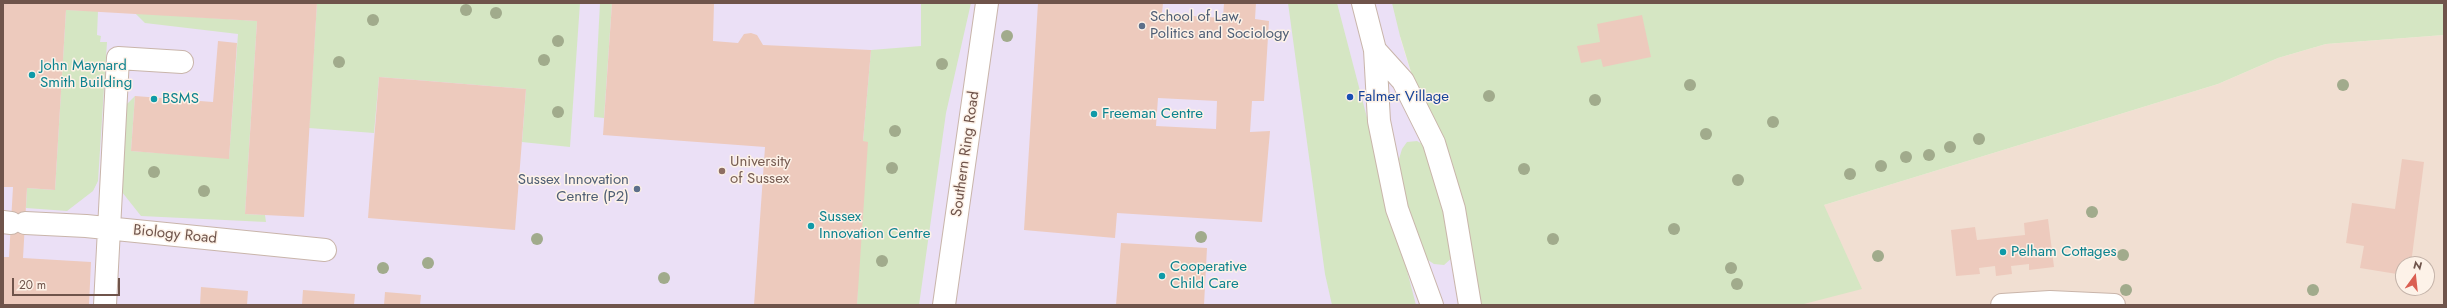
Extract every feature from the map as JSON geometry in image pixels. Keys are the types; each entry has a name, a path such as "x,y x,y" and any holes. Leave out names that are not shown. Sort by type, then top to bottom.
{"street":[{"name":"Southern Ring Road","path":"944,305 987,3"},
{"path":"1363,3 1376,50 1379,121 1397,209 1432,305"},
{"path":"1376,50 1402,81 1434,143 1454,209 1470,305"},
{"path":"105,305 118,58 182,62"},
{"name":"Biology Road","path":"13,223 108,228 325,250"},
{"path":"2002,305 2050,302 2114,305"}],"shaded area":[{"name":"University of Sussex","path":"3,3 1542,3 1400,37 1482,305 3,305"},
{"path":"2444,35 2444,305 1794,305 1824,205 2218,84 2278,58 2326,44"}],"green space":[{"path":"317,3 580,3 570,147 522,142 526,89 379,77 374,133 309,128"},
{"path":"600,3 612,3 604,118 594,117"},
{"path":"921,3 971,3 946,113 919,305 857,305 863,141 871,50 921,46"},
{"path":"1288,3 1337,3 1416,305 1332,305 1325,274"},
{"path":"1392,3 2444,3 2444,35 2326,44 2278,58 2218,84 1824,205 1862,289 1800,305 1482,305 1400,36"},
{"path":"66,10 98,11 97,35 101,36 100,42 107,42 98,181 93,191 67,211 26,208 27,188 55,190"},
{"path":"135,13 257,21 245,214 265,215 266,222 141,216 122,192 126,105 135,96 131,151 229,158 238,34 145,23"},
{"path":"1417,141 1426,146 1434,168 1454,256 1444,265 1434,264 1425,258 1412,226 1399,159 1402,149 1407,142"}],"building":[{"name":"John Maynard Smith Building","path":"3,3 317,3 304,217 245,214 257,21 66,10 55,190 27,188 23,258 91,262 89,305 3,305 3,257 9,257 13,187 3,187"},
{"name":"Sussex Innovation Centre","path":"612,3 714,3 713,41 738,43 744,34 751,33 757,35 763,45 871,50 863,141 868,142 857,305 754,305 765,147 603,135"},
{"name":"Freeman Centre","path":"1038,3 1163,3 1162,14 1223,18 1224,3 1256,3 1255,19 1269,21 1264,101 1252,101 1250,132 1270,131 1262,222 1117,213 1115,238 1024,230","holes":["1158,98 1217,101 1216,129 1156,126"]},
{"path":"1642,15 1651,57 1603,67 1601,59 1581,63 1577,46 1600,42 1597,24"},
{"name":"BSMS","path":"218,41 237,43 229,159 131,151 135,96 213,102"},
{"path":"379,77 526,89 515,230 368,218"},
{"path":"2402,159 2424,162 2412,256 2395,256 2395,274 2360,268 2364,246 2346,243 2352,203 2395,209"},
{"name":"Pelham Cottages","path":"2048,219 2054,267 2029,270 2029,264 2011,266 2012,274 1996,276 1995,266 1979,268 1980,274 1956,276 1951,230 1975,227 1977,240 2025,235 2024,223"},
{"name":"Cooperative Child Care","path":"1121,243 1207,248 1204,305 1116,305"},
{"path":"201,287 248,291 247,305 200,305"},
{"path":"303,290 355,294 354,305 302,305"},
{"path":"385,292 421,295 420,305 384,305"}],"place":[{"name":"School of Law, Politics and Sociology","path":"1142,26"},
{"name":"John Maynard Smith Building","path":"32,75"},
{"name":"Falmer Village","path":"1350,97"},
{"name":"BSMS","path":"154,99"},
{"name":"Freeman Centre","path":"1094,114"},
{"name":"University of Sussex","path":"722,171"},
{"name":"Sussex Innovation Centre (P2)","path":"637,189"},
{"name":"Sussex Innovation Centre","path":"811,226"},
{"name":"Pelham Cottages","path":"2003,252"},
{"name":"Cooperative Child Care","path":"1162,276"}]}
